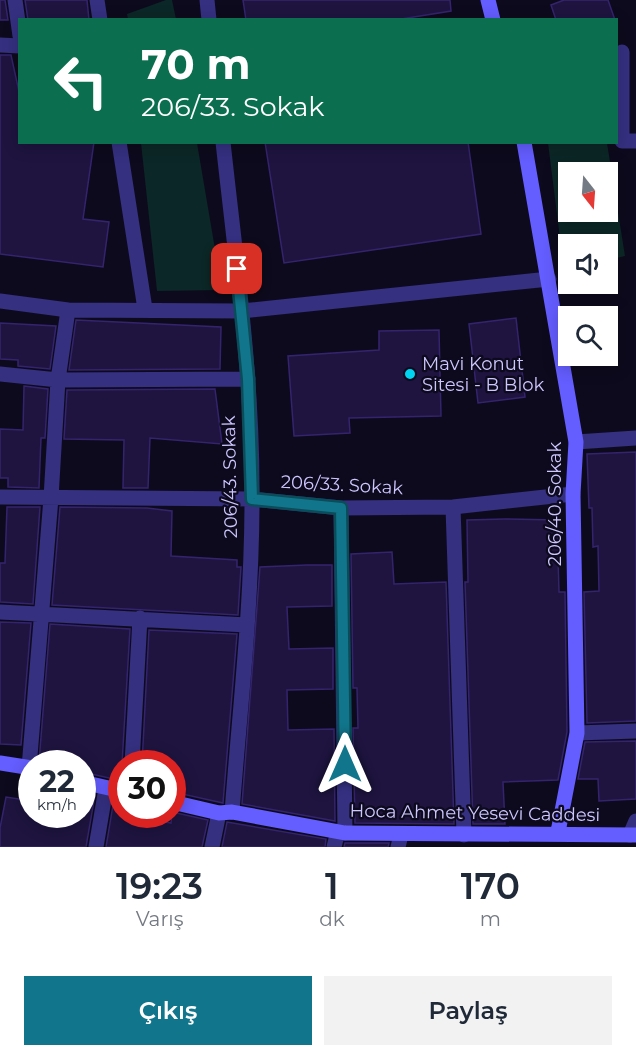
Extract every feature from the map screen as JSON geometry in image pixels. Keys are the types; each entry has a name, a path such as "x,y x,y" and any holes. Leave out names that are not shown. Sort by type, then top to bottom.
{"main road":[{"path":"488,0 493,18"},
{"name":"206/40. Sokak","path":"524,144 576,442 573,494 577,733 557,840"},
{"path":"0,763 18,766"},
{"name":"Hoca Ahmet Yesevi Caddesi","path":"186,805 399,841 464,835 557,840 634,830"}],"street":[{"path":"15,0 18,22"},
{"path":"97,0 100,18"},
{"path":"207,0 209,18"},
{"path":"0,45 18,46"},
{"path":"625,51 622,141 636,141"},
{"path":"119,144 145,309"},
{"name":"206/43. Sokak","path":"212,847 225,813 247,625 252,499 248,379 223,144"},
{"path":"0,301 68,310 145,309 242,312 549,279"},
{"path":"31,750 58,380 68,310"},
{"path":"0,374 58,380 248,379"},
{"path":"576,442 636,438"},
{"name":"206/33. Sokak","path":"0,497 252,499 341,508 453,507 573,494"},
{"path":"453,507 464,835"},
{"path":"334,847 341,832 341,508"},
{"path":"0,612 247,625"},
{"path":"133,750 140,618"},
{"path":"577,733 636,731"},
{"path":"96,847 108,809"}],"green space":[{"path":"172,0 176,18 128,18 127,14"},
{"path":"141,144 197,144 222,290 157,291"},
{"path":"548,144 607,144 610,162 558,162 558,222 618,222 618,212 625,256 618,258 618,234 559,234"}],"building":[{"path":"0,0 5,0 8,20 0,20"},
{"path":"25,0 87,0 89,18 28,18"},
{"path":"243,0 450,0 451,11 407,18 246,18"},
{"path":"564,0 608,0 614,18 555,18 551,5"},
{"path":"0,55 11,55 18,87 18,144 94,144 83,219 109,222 103,267 0,254"},
{"path":"265,144 468,144 481,234 284,263"},
{"path":"516,318 525,397 478,403 469,324"},
{"path":"76,320 221,327 220,369 69,370"},
{"path":"0,323 56,326 50,369 18,366 18,360 0,359"},
{"path":"439,330 441,416 349,418 350,433 294,436 288,356 379,350 379,331"},
{"path":"24,386 48,389 45,438 41,438 39,488 8,487 8,478 0,478 0,429 23,430"},
{"path":"215,389 222,444 150,438 148,488 123,488 124,440 64,439 67,390"},
{"path":"636,452 636,721 587,723 584,592 599,591 598,546 593,547 587,454"},
{"path":"7,507 40,507 33,604 0,602 0,563 5,563"},
{"path":"60,507 147,508 172,511 171,556 237,560 237,567 241,567 238,615 52,605"},
{"path":"467,520 557,520 559,592 565,592 567,732 558,780 503,782 505,824 473,824 465,582 468,582"},
{"path":"392,552 394,584 446,582 454,824 355,823 353,728 358,728 357,688 353,688 351,554"},
{"path":"332,565 332,606 287,607 289,649 333,648 333,689 287,690 288,730 334,729 335,821 242,804 260,567"},
{"path":"0,622 31,623 21,745 0,744"},
{"path":"50,624 130,629 123,750 108,750 108,778 96,775 96,750 40,750"},
{"path":"149,630 237,634 223,803 186,795 186,750 143,750"},
{"path":"636,741 636,799 599,801 598,779 578,779 585,742"},
{"path":"6,797 18,799 18,828 89,828 86,847 0,847 0,828"},
{"path":"186,815 208,820 202,847 106,847 109,828 186,828"},
{"path":"227,822 326,839 325,847 222,847"},
{"path":"345,843 389,843 388,847 344,847"}],"place":[{"name":"Mavi Konut Sitesi - B Blok","path":"410,374"}],"route":[{"path":"237,269 248,379 252,499 341,508 345,764"}]}
